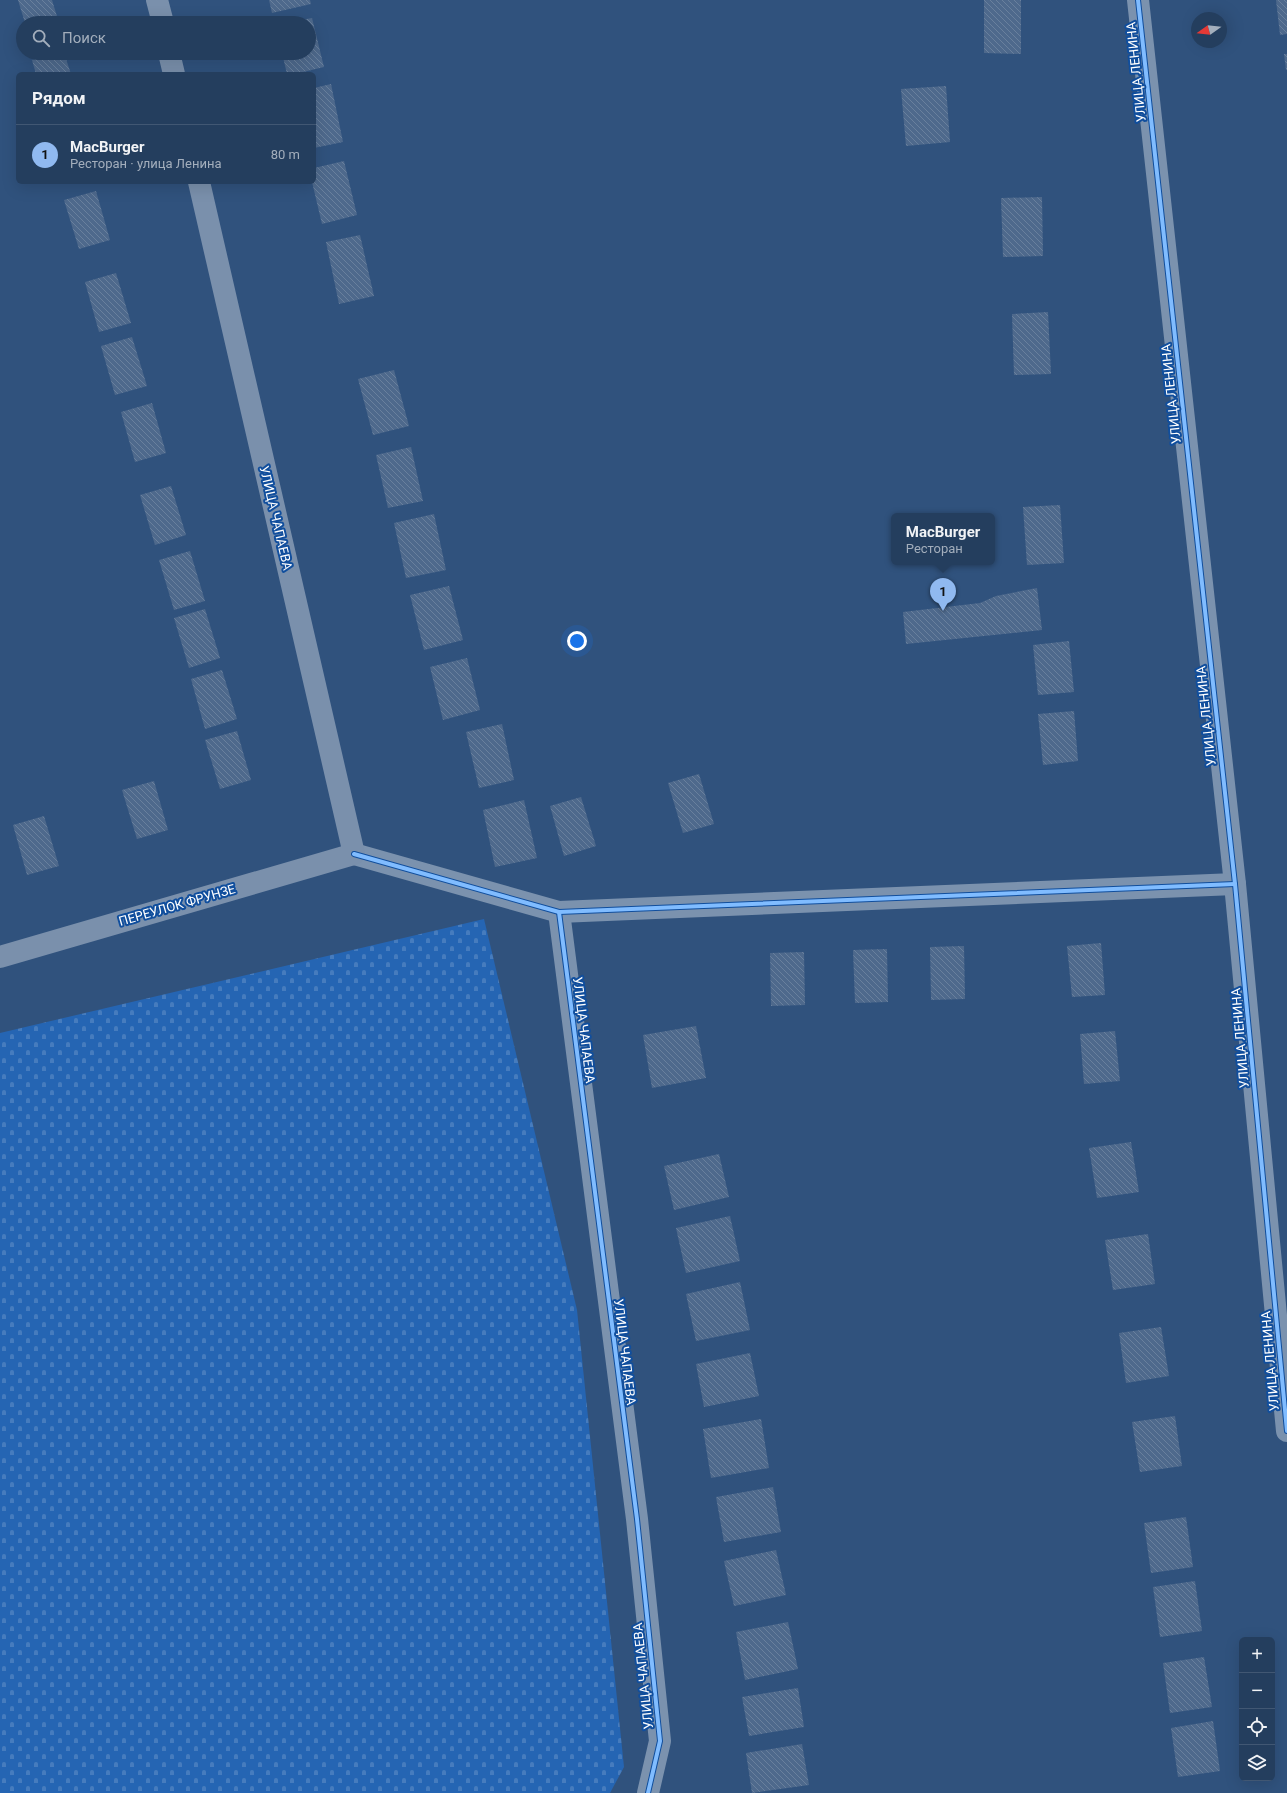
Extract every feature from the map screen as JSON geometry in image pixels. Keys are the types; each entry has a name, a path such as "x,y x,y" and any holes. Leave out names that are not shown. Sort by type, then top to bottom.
{"main road":[{"path":"157,0 160,16"},
{"path":"171,60 174,72"},
{"name":"УЛИЦА ЧАПАЕВА","path":"199,184 354,854"},
{"name":"ПЕРЕУЛОК ФРУНЗЕ","path":"0,957 354,854"}],"street":[{"name":"УЛИЦА ЛЕНИНА","path":"1138,0 1235,884 1287,1431"},
{"path":"354,854 559,912 1235,884"},
{"name":"УЛИЦА ЧАПАЕВА","path":"559,912 637,1519 660,1741 648,1793"}],"green space":[{"path":"484,919 577,1310 624,1767 610,1793 0,1793 0,1033"}],"building":[{"path":"18,0 52,0 57,16 23,16"},
{"path":"269,0 310,0 311,4 272,13"},
{"path":"984,0 1021,0 1021,54 984,53"},
{"path":"1276,0 1287,0 1287,34 1280,35"},
{"path":"316,34 324,67 303,72 287,72 284,60 316,60"},
{"path":"1284,54 1287,54 1287,70 1286,70"},
{"path":"32,60 66,60 70,72 35,72"},
{"path":"331,84 343,142 316,148 316,88"},
{"path":"946,86 950,142 906,146 901,89"},
{"path":"344,161 357,215 322,224 312,184 316,184 316,168"},
{"path":"96,191 110,240 79,249 64,200"},
{"path":"1042,197 1043,256 1003,257 1001,198"},
{"path":"360,235 374,296 339,304 326,242"},
{"path":"116,273 131,323 99,332 85,282"},
{"path":"1048,312 1051,374 1014,375 1012,314"},
{"path":"132,337 147,386 115,395 101,346"},
{"path":"394,370 409,426 373,435 358,379"},
{"path":"152,403 166,453 135,462 121,412"},
{"path":"411,447 423,501 388,508 376,455"},
{"path":"171,486 186,535 155,545 140,495"},
{"path":"1060,505 1064,563 1027,565 1023,507"},
{"path":"434,514 446,570 406,578 394,523"},
{"path":"190,551 205,601 174,610 159,560"},
{"path":"449,586 463,640 424,650 410,595"},
{"path":"1037,588 1042,630 906,644 903,612 980,603 996,596"},
{"path":"205,609 220,658 189,668 174,618"},
{"path":"1069,641 1074,692 1038,695 1033,645"},
{"path":"467,658 480,710 443,720 430,667"},
{"path":"222,670 237,719 205,729 191,679"},
{"path":"1074,711 1078,761 1043,765 1038,714"},
{"path":"502,724 514,780 479,788 466,732"},
{"path":"237,731 251,780 220,789 205,740"},
{"path":"699,774 714,824 683,833 668,783"},
{"path":"154,781 168,830 137,839 122,790"},
{"path":"581,797 596,846 564,856 550,806"},
{"path":"524,800 537,858 495,867 483,810"},
{"path":"44,816 59,866 27,875 13,825"},
{"path":"1101,943 1105,995 1072,997 1067,946"},
{"path":"964,946 965,999 931,1000 930,947"},
{"path":"887,949 888,1002 855,1003 853,950"},
{"path":"804,952 805,1005 771,1006 770,953"},
{"path":"696,1026 706,1078 652,1088 643,1035"},
{"path":"1115,1031 1120,1081 1084,1084 1080,1034"},
{"path":"1131,1142 1139,1192 1097,1198 1089,1148"},
{"path":"719,1154 729,1197 674,1210 664,1166"},
{"path":"730,1216 740,1261 686,1273 676,1228"},
{"path":"1148,1234 1155,1284 1113,1290 1105,1240"},
{"path":"740,1282 750,1330 696,1341 686,1294"},
{"path":"1161,1327 1169,1376 1126,1383 1119,1333"},
{"path":"750,1353 759,1396 704,1407 696,1364"},
{"path":"1175,1416 1182,1466 1140,1472 1132,1422"},
{"path":"761,1419 769,1468 711,1478 703,1429"},
{"path":"773,1487 781,1532 724,1542 716,1497"},
{"path":"1186,1517 1193,1567 1151,1573 1144,1523"},
{"path":"776,1550 786,1595 734,1606 724,1561"},
{"path":"1195,1581 1202,1631 1160,1637 1153,1587"},
{"path":"788,1622 798,1669 745,1680 736,1632"},
{"path":"1204,1657 1212,1707 1170,1713 1163,1663"},
{"path":"798,1688 804,1727 749,1736 742,1697"},
{"path":"1213,1721 1220,1771 1178,1777 1171,1728"},
{"path":"802,1744 809,1785 752,1793 746,1753"}],"cycle path":[{"path":"1138,0 1235,884 1287,1431"},
{"path":"354,854 559,912 1235,884"},
{"path":"559,912 637,1519 660,1741 648,1793"}],"place":[{"name":"MacBurger","path":"943,611"}]}
